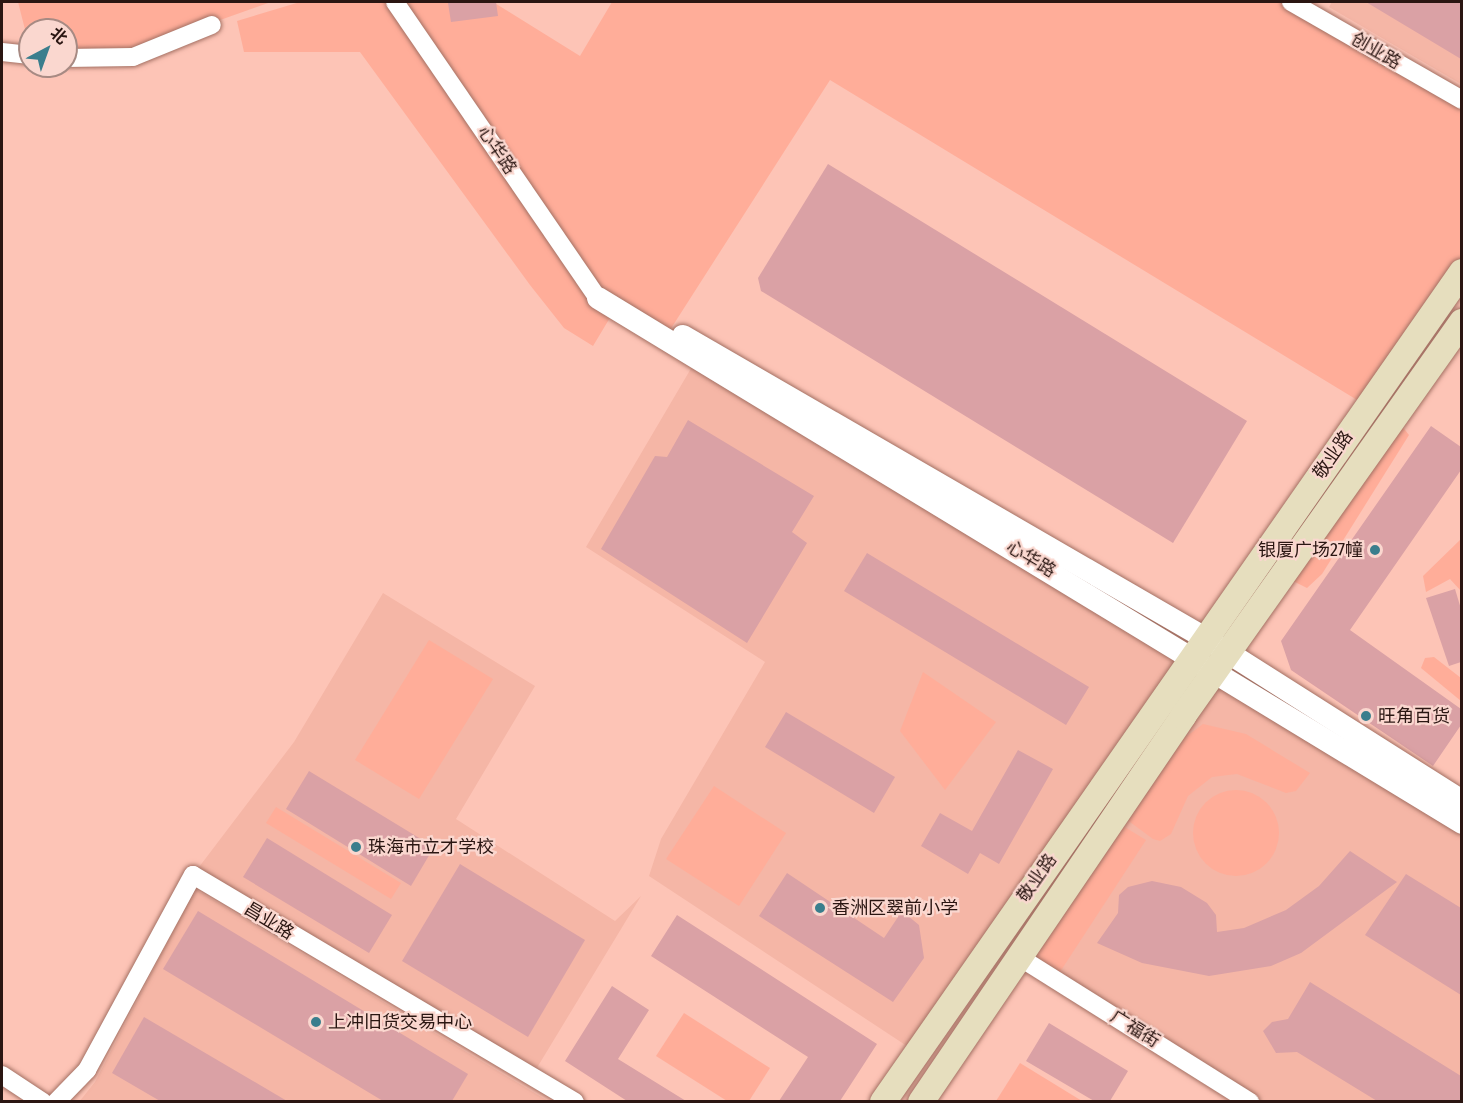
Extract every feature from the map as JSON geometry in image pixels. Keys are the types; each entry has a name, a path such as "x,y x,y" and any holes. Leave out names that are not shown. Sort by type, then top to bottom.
{"main road":[{"name":"敬业路","path":"883,1101 1461,272"},
{"name":"敬业路","path":"921,1101 1222,662 1461,322"}],"street":[{"name":"心华路","path":"395,2 598,298 1199,647 1433,794 1461,823"},
{"name":"创业路","path":"1291,2 1461,100"},
{"path":"78,58 133,57 212,25"},
{"path":"2,52 18,54"},
{"name":"心华路","path":"1433,794 1461,801"},
{"name":"昌业路","path":"56,1101 87,1070 193,875 575,1101"},
{"name":"广福街","path":"1019,957 1250,1101"},
{"path":"2,1075 43,1101"}],"shaded area":[{"path":"18,2 271,2 133,51 78,53 78,18 22,18"},
{"path":"300,2 387,2 611,316 593,346 564,328 360,52 244,52 237,21"},
{"path":"397,2 493,2 580,56 612,2 1290,2 1461,101 1461,272 1367,406 830,80 670,330 599,298"},
{"path":"1332,2 1461,2 1461,84 1329,7"},
{"path":"696,360 1192,656 916,1052 649,876 661,839 765,662 586,547"},
{"path":"1401,425 1409,435 1322,574 1307,588 1289,579"},
{"path":"1461,539 1461,591 1450,579 1426,592 1423,576"},
{"name":"珠海市立才学校","path":"383,593 535,686 456,819 615,921 641,896 532,1076 193,875 294,742"},
{"path":"429,640 493,679 419,799 355,760"},
{"path":"1434,657 1461,678 1461,701 1421,668 1425,658"},
{"path":"1216,671 1461,825 1461,1101 1252,1101 1019,957"},
{"path":"923,672 996,722 945,790 900,731"},
{"path":"1203,724 1246,734 1310,773 1296,791 1286,793 1237,774 1212,777 1188,796 1171,834 1160,841 1153,839 1126,819 1179,742"},
{"path":"714,786 786,833 739,906 666,859"},
{"path":"1228,790 1244,790 1267,802 1276,816 1279,833 1276,850 1267,864 1244,876 1228,876 1212,869 1200,857 1193,841 1193,825 1200,809 1212,797"},
{"path":"276,807 401,883 391,899 266,823"},
{"path":"1118,823 1146,840 1058,975 1028,954"},
{"path":"195,889 548,1101 79,1102 95,1082"},
{"path":"684,1013 770,1068 749,1101 727,1101 656,1056"},
{"path":"1020,1063 1082,1101 996,1101"}],"building":[{"path":"496,2 498,16 451,22 448,3"},
{"path":"1366,2 1461,2 1461,59"},
{"path":"828,164 1247,421 1173,543 761,291 758,278"},
{"path":"688,420 814,496 792,532 807,543 747,643 601,549 655,456 667,457"},
{"name":"银厦广场27幢","path":"1431,426 1461,447 1461,470 1350,630 1461,709 1461,725 1433,766 1291,670 1281,641"},
{"path":"867,553 1089,687 1066,725 844,591"},
{"path":"1455,589 1461,609 1461,662 1449,666 1426,598"},
{"path":"786,712 895,777 874,813 765,747"},
{"path":"1018,750 1053,769 999,864 980,853 968,874 921,846 940,813 972,831"},
{"path":"309,771 434,847 411,886 286,809"},
{"path":"267,838 392,915 369,953 243,877"},
{"path":"1350,851 1397,882 1301,953 1271,966 1209,976 1142,963 1097,943 1118,913 1119,895 1128,887 1152,881 1181,887 1207,903 1216,915 1217,932 1244,928 1286,910 1319,886"},
{"path":"460,864 585,940 528,1037 402,961"},
{"path":"787,873 884,938 902,911 919,925 924,958 893,1002 759,916"},
{"path":"1406,874 1461,908 1461,995 1365,935"},
{"name":"上冲旧货交易中心","path":"198,911 468,1074 452,1101 383,1101 163,969"},
{"path":"677,915 877,1044 840,1101 779,1101 808,1057 651,956"},
{"path":"1310,982 1461,1076 1461,1101 1377,1101 1297,1052 1276,1053 1263,1031 1272,1022 1288,1019"},
{"path":"612,986 649,1010 618,1059 686,1101 627,1101 565,1061"},
{"path":"144,1017 287,1101 160,1101 112,1073"},
{"path":"1049,1023 1128,1071 1110,1101 1094,1101 1026,1061"}],"place":[{"name":"银厦广场27幢","path":"1375,550"},
{"name":"旺角百货","path":"1366,716"},
{"name":"珠海市立才学校","path":"356,847"},
{"name":"香洲区翠前小学","path":"820,908"},
{"name":"上冲旧货交易中心","path":"316,1022"}]}
